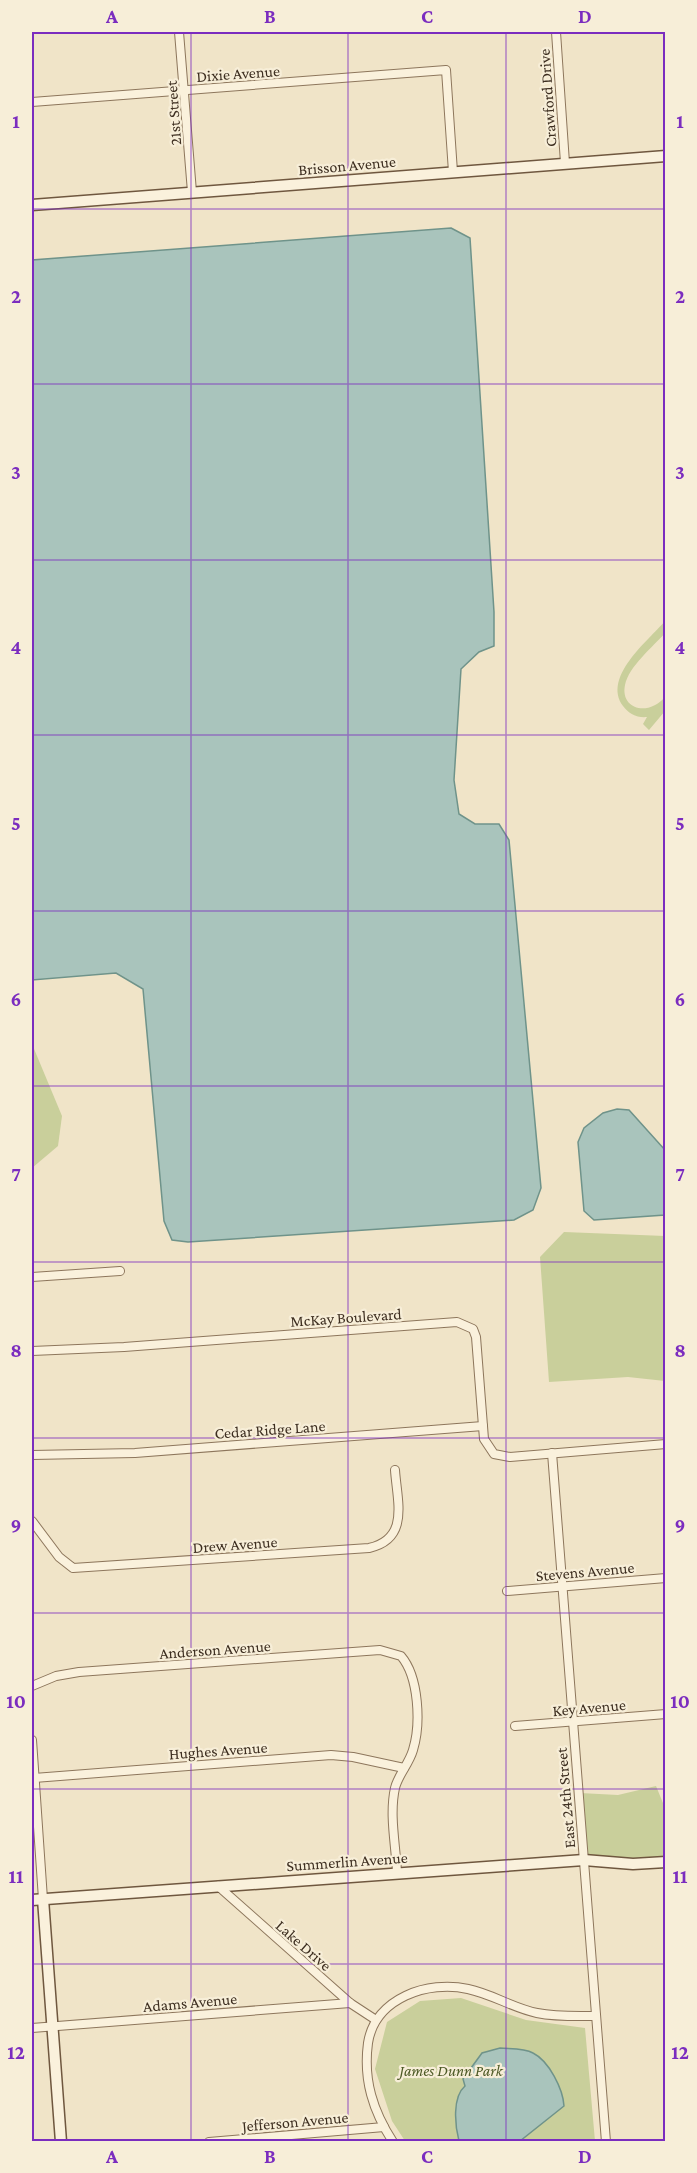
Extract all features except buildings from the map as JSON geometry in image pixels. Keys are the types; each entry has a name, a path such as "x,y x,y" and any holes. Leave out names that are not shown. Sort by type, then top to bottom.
{"street":[{"name":"21st Street","path":"179,32 186,90 192,192"},
{"name":"Crawford Drive","path":"556,32 566,163"},
{"name":"Dixie Avenue","path":"32,102 447,70 453,172"},
{"name":"Brisson Avenue","path":"32,205 666,156"},
{"path":"32,1277 120,1271"},
{"name":"McKay Boulevard","path":"32,1351 124,1347 457,1322 473,1329 476,1337 484,1439 494,1454 510,1457 552,1453"},
{"name":"Cedar Ridge Lane","path":"32,1455 135,1453 483,1426"},
{"path":"552,1453 666,1444"},
{"name":"East 24th Street","path":"552,1453 606,2142"},
{"name":"Drew Avenue","path":"32,1521 58,1557 73,1568 369,1548 388,1541 397,1527 394,1470"},
{"name":"Stevens Avenue","path":"507,1591 666,1578"},
{"name":"Anderson Avenue","path":"32,1686 56,1676 73,1673 380,1650 401,1656 412,1674 416,1718 412,1752 404,1768"},
{"name":"Key Avenue","path":"515,1726 666,1714"},
{"path":"32,1740 37,1900 52,2026 61,2142"},
{"name":"Hughes Avenue","path":"34,1778 331,1755 353,1757 404,1768"},
{"path":"397,1873 393,1807 395,1787 404,1768"},
{"name":"Summerlin Avenue","path":"37,1900 584,1860 633,1864 666,1862"},
{"name":"Lake Drive","path":"218,1886 350,2002 376,2020"},
{"path":"393,2142 384,2127 367,2084 365,2062 369,2038 376,2020 390,2003 411,1992 446,1987 467,1988 534,2012 560,2017 596,2016"},
{"name":"Adams Avenue","path":"32,2028 350,2002"},
{"name":"Jefferson Avenue","path":"209,2142 384,2127"}],"green space":[{"path":"665,621 665,633 636,664 625,685 627,700 637,708 651,707 665,697 665,711 649,730 643,724 647,717 634,715 623,706 618,695 618,683 630,660"},
{"path":"32,1044 62,1116 58,1146 32,1168"},
{"path":"564,1232 665,1236 665,1381 628,1377 549,1382 540,1257"},
{"path":"656,1786 665,1808 665,1861 585,1857 580,1793 618,1795"},
{"name":"James Dunn Park","path":"461,1998 526,2020 585,2028 595,2141 405,2141 392,2121 375,2069 387,2022 420,2001"}],"water":[{"path":"451,228 470,238 494,612 494,646 479,652 461,669 454,780 459,814 475,824 499,824 509,840 541,1188 533,1210 514,1220 188,1242 172,1240 164,1221 143,989 116,973 32,980 32,260"},
{"path":"617,1109 629,1110 665,1150 665,1215 594,1220 584,1211 578,1142 584,1128 603,1113"},
{"path":"500,2048 525,2050 539,2057 554,2076 564,2106 520,2141 459,2141 456,2128 456,2104 465,2086 463,2079 482,2053"}]}
